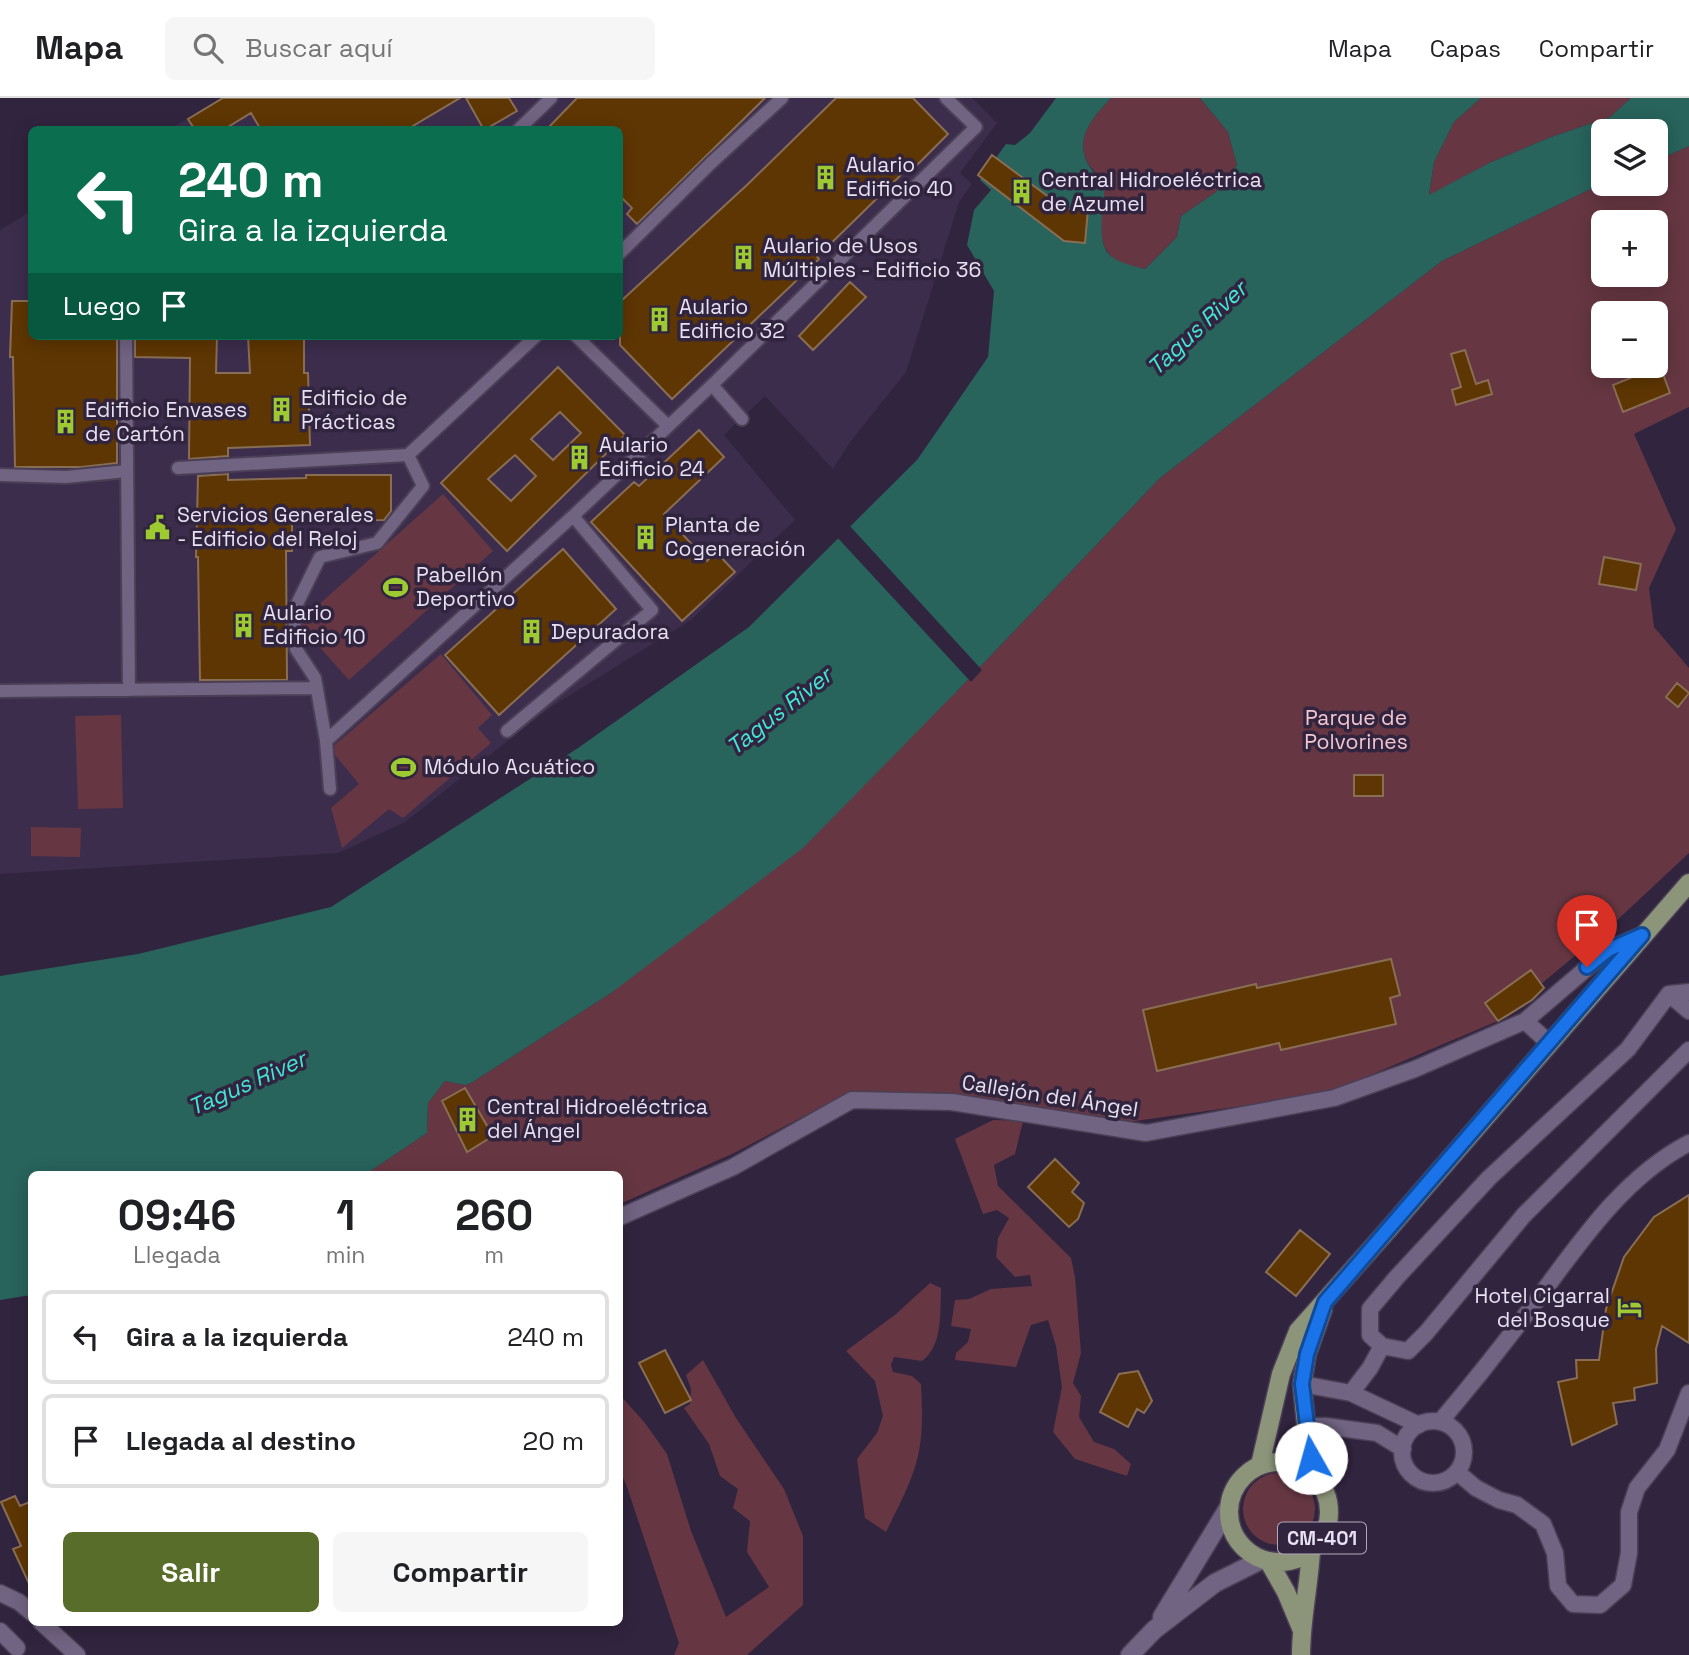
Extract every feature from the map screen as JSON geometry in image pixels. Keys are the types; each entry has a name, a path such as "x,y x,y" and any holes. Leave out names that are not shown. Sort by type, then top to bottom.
{"main road":[{"name":"CM-401","path":"1260,1465 1281,1374 1297,1331 1689,883"},
{"name":"CM-401","path":"1265,1561 1284,1563 1298,1559 1311,1551 1321,1540 1327,1527 1329,1513 1324,1492 1311,1474 1302,1384 1307,1354 1325,1302"},
{"path":"1154,1630 1229,1507 1239,1482 1248,1472 1260,1465 1287,1462 1300,1466 1311,1474"},
{"name":"CM-401","path":"1229,1507 1233,1533 1240,1544 1265,1561 1286,1592 1301,1628"},
{"name":"CM-401","path":"1301,1655 1301,1628 1311,1551"},
{"path":"1130,1655 1154,1630 1214,1583 1265,1561"}],"street":[{"path":"522,126 551,98"},
{"path":"623,250 782,98"},
{"path":"326,741 712,385 976,127 946,98"},
{"path":"126,340 129,690"},
{"path":"178,468 408,455 532,340"},
{"path":"580,340 668,426"},
{"path":"712,385 741,419"},
{"path":"330,789 326,741 315,678 296,649 294,610 320,557 377,543 423,486 408,455"},
{"path":"0,475 66,477 127,471"},
{"path":"507,732 652,610 573,516"},
{"path":"0,691 317,688"},
{"name":"Callejón del Ángel","path":"623,1216 733,1167 852,1100 952,1102 1146,1133 1334,1098 1415,1069 1525,1021 1608,950 1642,935"},
{"path":"1669,993 1689,992"},
{"path":"1669,993 1689,1010"},
{"path":"1669,993 1628,1049 1489,1178 1396,1277 1370,1309 1370,1335 1382,1346 1408,1351 1426,1334 1524,1215 1689,1050"},
{"path":"1525,1021 1549,1043"},
{"path":"1440,1422 1490,1363 1602,1214 1652,1167 1689,1143"},
{"path":"1351,1394 1382,1346"},
{"path":"1302,1384 1351,1394 1419,1424"},
{"path":"1457,1472 1476,1488 1499,1500 1517,1505 1543,1524 1555,1553 1558,1586 1573,1604 1600,1605 1623,1585 1629,1553 1629,1512 1637,1488 1667,1450 1689,1393"},
{"path":"1440,1422 1450,1426 1463,1442 1464,1452 1457,1472 1441,1482 1421,1481 1407,1468 1403,1449 1405,1439 1419,1424 1440,1422"},
{"path":"1307,1426 1377,1433 1403,1449"},
{"path":"0,1592 28,1610"},
{"path":"45,1626 77,1655"},
{"path":"0,1631 17,1648"}],"shaded area":[{"path":"223,98 972,98 997,123 960,173 972,184 959,202 906,372 851,441 833,469 765,396 724,435 795,520 691,620 551,707 405,822 338,853 0,874 0,230 28,213 28,340 623,340 623,126 175,126"}],"green space":[{"path":"1111,98 1200,98 1228,132 1237,165 1216,192 1181,216 1177,237 1145,269 1119,262 1110,255 1101,237 1100,182 1087,163 1083,142 1089,126"},
{"path":"1481,98 1631,98 1610,117 1591,119 1591,123 1489,163 1429,196 1434,162 1454,122"},
{"name":"Parque de Polvorines","path":"1689,146 1689,407 1634,434 1676,529 1649,588 1654,627 1689,668 1689,853 1613,924 1541,984 1544,988 1532,1000 1507,1017 1326,1094 1128,1122 937,1092 848,1093 734,1153 623,1203 623,1171 370,1171 427,1133 428,1103 445,1081 465,1085 471,1083 611,993 959,689 1160,478 1442,261 1591,189 1591,196 1668,196 1668,156"},
{"name":"Pabellón Deportivo","path":"443,494 493,551 349,680 298,623"},
{"name":"Módulo Acuático","path":"441,654 492,715 478,728 491,743 403,818 389,809 342,848 331,808 359,784 330,749"},
{"path":"121,715 123,808 78,809 75,716"},
{"path":"31,827 81,828 80,857 31,856"},
{"path":"993,1120 1023,1121 1015,1154 994,1165 998,1186 1071,1258 1081,1353 1073,1383 1081,1396 1079,1417 1094,1442 1114,1449 1131,1464 1127,1476 1075,1459 1053,1432 1062,1387 1056,1346 1048,1320 1031,1325 1016,1367 955,1360 956,1353 968,1342 971,1329 951,1326 955,1300 969,1299 991,1289 1032,1286 1030,1275 1015,1277 996,1257 998,1238 1009,1218 997,1210 983,1214 955,1139"},
{"path":"930,1283 941,1288 939,1328 934,1347 922,1361 894,1357 891,1365 893,1372 912,1376 921,1384 922,1422 915,1467 886,1532 865,1518 857,1459 877,1433 883,1416 875,1381 846,1351 896,1314"},
{"path":"703,1360 736,1418 784,1489 803,1536 803,1605 747,1655 674,1655 679,1643 623,1478 623,1398 667,1454 691,1531 726,1617 769,1587 747,1552 750,1521 733,1508 738,1489 720,1476 709,1444 684,1408 690,1404 691,1389 686,1375"},
{"path":"1279,1473 1299,1479 1309,1489 1315,1509 1309,1529 1299,1539 1279,1545 1259,1539 1249,1529 1243,1509 1249,1489 1259,1479"}],"water":[{"name":"Tagus River","path":"1056,98 1111,98 1089,126 1083,142 1084,151 1088,164 1103,188 1101,228 1108,253 1122,262 1145,269 1177,237 1181,216 1216,192 1237,165 1228,132 1200,98 1481,98 1454,122 1434,162 1429,195 1489,163 1591,123 1591,189 1442,261 1160,478 803,848 611,993 471,1083 465,1085 445,1081 428,1103 427,1133 370,1171 28,1171 28,1295 0,1300 0,976 138,954 331,907 578,748 749,627 917,460 988,357 994,291 967,245 974,210 991,190 980,180 1006,144 1015,145 1030,133"},
{"path":"1631,98 1689,98 1689,146 1668,156 1668,119 1604,119"}],"pier":[{"path":"848,524 982,670 971,682 836,536"}],"building":[{"path":"223,98 460,98 413,126 259,126 251,113 230,126 192,126 188,119"},
{"path":"466,98 509,98 517,111 491,126 482,126"},
{"path":"577,98 765,98 637,224 627,214 632,208 623,199 623,126 550,126"},
{"path":"836,98 913,98 948,134 910,172 907,169 817,257 819,259 672,399 620,345 620,340 623,340 623,299"},
{"name":"Central Hidroeléctrica de Azumel","path":"992,155 1065,209 1088,209 1085,243 1064,241 978,175"},
{"path":"850,282 866,297 813,350 799,336"},
{"name":"Edificio Envases de Cartón","path":"12,301 28,301 28,340 117,340 117,463 82,467 15,467 13,357 10,357"},
{"path":"135,340 217,340 216,373 250,373 248,340 304,340 304,373 308,373 310,445 228,448 228,456 189,459 190,358 135,357"},
{"path":"1465,350 1476,384 1488,380 1492,394 1456,405 1452,390 1461,387 1451,354"},
{"name":"Aulario Edificio 24","path":"558,367 625,435 507,551 441,483","holes":["560,412 581,433 553,460 531,439","515,455 536,476 511,501 488,479"]},
{"path":"1630,378 1664,378 1670,393 1623,412 1613,385"},
{"name":"Planta de Cogeneración","path":"699,430 724,457 664,514 707,561 716,552 735,572 682,621 591,522 634,482 639,486"},
{"path":"228,474 228,480 306,478 306,475 391,475 391,511 384,520 292,521 292,551 286,551 287,680 200,680 196,557 198,476"},
{"name":"Depuradora","path":"563,549 616,609 499,715 445,655"},
{"path":"1604,557 1641,564 1636,590 1599,584"},
{"path":"1677,683 1689,693 1678,707 1666,697"},
{"path":"1354,775 1383,775 1383,796 1354,796"},
{"path":"1391,959 1400,995 1390,998 1396,1024 1281,1050 1279,1043 1157,1071 1143,1010 1256,984 1257,988"},
{"path":"1531,970 1544,988 1532,1000 1498,1021 1485,1003"},
{"name":"Central Hidroeléctrica del Ángel","path":"465,1088 493,1136 467,1152 442,1101"},
{"path":"1055,1159 1079,1183 1072,1192 1084,1203 1078,1219 1069,1227 1028,1187"},
{"name":"Hotel Cigarral del Bosque","path":"1689,1195 1689,1343 1662,1326 1656,1349 1657,1383 1634,1388 1635,1400 1613,1403 1617,1424 1572,1445 1558,1382 1577,1378 1576,1360 1599,1360 1606,1309 1624,1257 1654,1217"},
{"path":"1300,1230 1330,1254 1296,1296 1266,1272"},
{"path":"665,1350 691,1400 665,1413 639,1363"},
{"path":"1138,1371 1152,1401 1144,1413 1137,1409 1128,1427 1100,1412 1119,1374"},
{"path":"15,1496 20,1506 28,1503 28,1581 13,1549 21,1546 1,1502"}],"place":[{"name":"Aulario Edificio 40","path":"826,177"},
{"name":"Central Hidroeléctrica de Azumel","path":"1021,192"},
{"name":"Aulario de Usos Múltiples - Edificio 36","path":"743,258"},
{"name":"Aulario Edificio 32","path":"659,319"},
{"name":"Edificio de Prácticas","path":"281,410"},
{"name":"Edificio Envases de Cartón","path":"65,422"},
{"name":"Aulario Edificio 24","path":"579,457"},
{"name":"Servicios Generales - Edificio del Reloj","path":"157,527"},
{"name":"Planta de Cogeneración","path":"645,537"},
{"name":"Pabellón Deportivo","path":"396,587"},
{"name":"Aulario Edificio 10","path":"243,625"},
{"name":"Depuradora","path":"531,632"},
{"name":"Módulo Acuático","path":"404,767"},
{"name":"Central Hidroeléctrica del Ángel","path":"467,1119"},
{"name":"Hotel Cigarral del Bosque","path":"1630,1308"}],"route":[{"path":"1311,1458 1302,1384 1307,1354 1325,1302 1642,935 1608,950 1587,967"}]}
